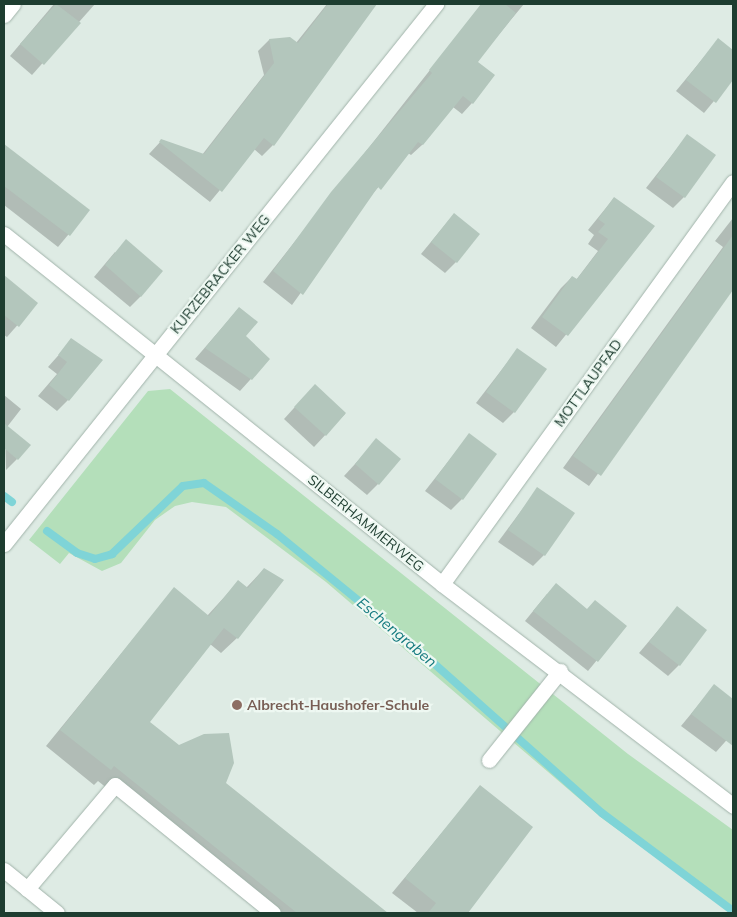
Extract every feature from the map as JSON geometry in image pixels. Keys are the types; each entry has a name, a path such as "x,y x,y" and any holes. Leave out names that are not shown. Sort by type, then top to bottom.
{"street":[{"path":"4,15 13,4"},
{"name":"KURZEBRACKER WEG","path":"4,544 436,4"},
{"name":"MOTTLAUPFAD","path":"442,584 733,182"},
{"name":"SILBERHAMMERWEG","path":"4,234 442,584 732,802"},
{"path":"492,755 560,671"},
{"path":"27,889 115,785 273,913"},
{"path":"4,870 57,913"}],"green space":[{"path":"170,389 628,754 733,830 733,913 603,819 326,582 226,507 192,502 175,506 155,520 121,563 102,571 69,553 60,564 29,540 148,391"}],"building":[{"path":"56,4 81,23 44,65 20,44"},
{"path":"328,4 377,4 274,146 264,138 222,192 159,142 161,139 204,154 274,63 269,39 290,37 298,43"},
{"path":"481,4 505,4 516,13 478,62 495,75 473,104 463,96 423,145 418,142 381,190 378,187 303,295 273,271 331,192 432,73 429,70"},
{"path":"718,38 733,50 733,80 716,103 686,80"},
{"path":"687,134 716,155 685,198 656,177"},
{"path":"4,144 90,210 70,236 4,186"},
{"path":"614,197 655,226 568,336 542,317 572,276 577,279 608,239 598,232 605,224 598,219"},
{"path":"454,213 480,234 457,263 431,242"},
{"path":"733,235 733,290 601,476 573,456"},
{"path":"126,239 163,271 141,297 105,265"},
{"path":"4,275 38,303 19,327 4,315"},
{"path":"239,307 258,322 246,336 270,359 252,380 205,348"},
{"path":"71,338 103,360 69,401 49,385 67,362 58,355"},
{"path":"517,348 547,369 515,413 486,392"},
{"path":"315,384 346,413 326,436 294,407"},
{"path":"4,423 31,445 18,460 4,448"},
{"path":"469,433 497,454 463,500 435,479"},
{"path":"376,438 401,459 379,485 355,464"},
{"path":"537,487 575,513 545,556 508,530"},
{"path":"264,568 284,580 238,639 224,628 150,722 179,745 204,734 229,733 234,763 226,783 388,913 297,913 114,766 111,770 60,730 174,587 209,616 238,580 248,588"},
{"path":"556,583 587,609 595,600 627,626 598,662 533,611"},
{"path":"677,606 707,630 680,666 649,642"},
{"path":"714,684 733,699 733,746 691,714"},
{"path":"480,785 533,827 468,913 428,913 436,903 405,878"}],"waterway":[{"name":"Eschengraben","path":"47,531 77,553 95,559 112,554 183,486 204,483 277,534 420,651 602,813 733,911"},
{"name":"Eschengraben","path":"4,496 12,502"}],"place":[{"name":"Albrecht-Haushofer-Schule","path":"237,705"}]}
